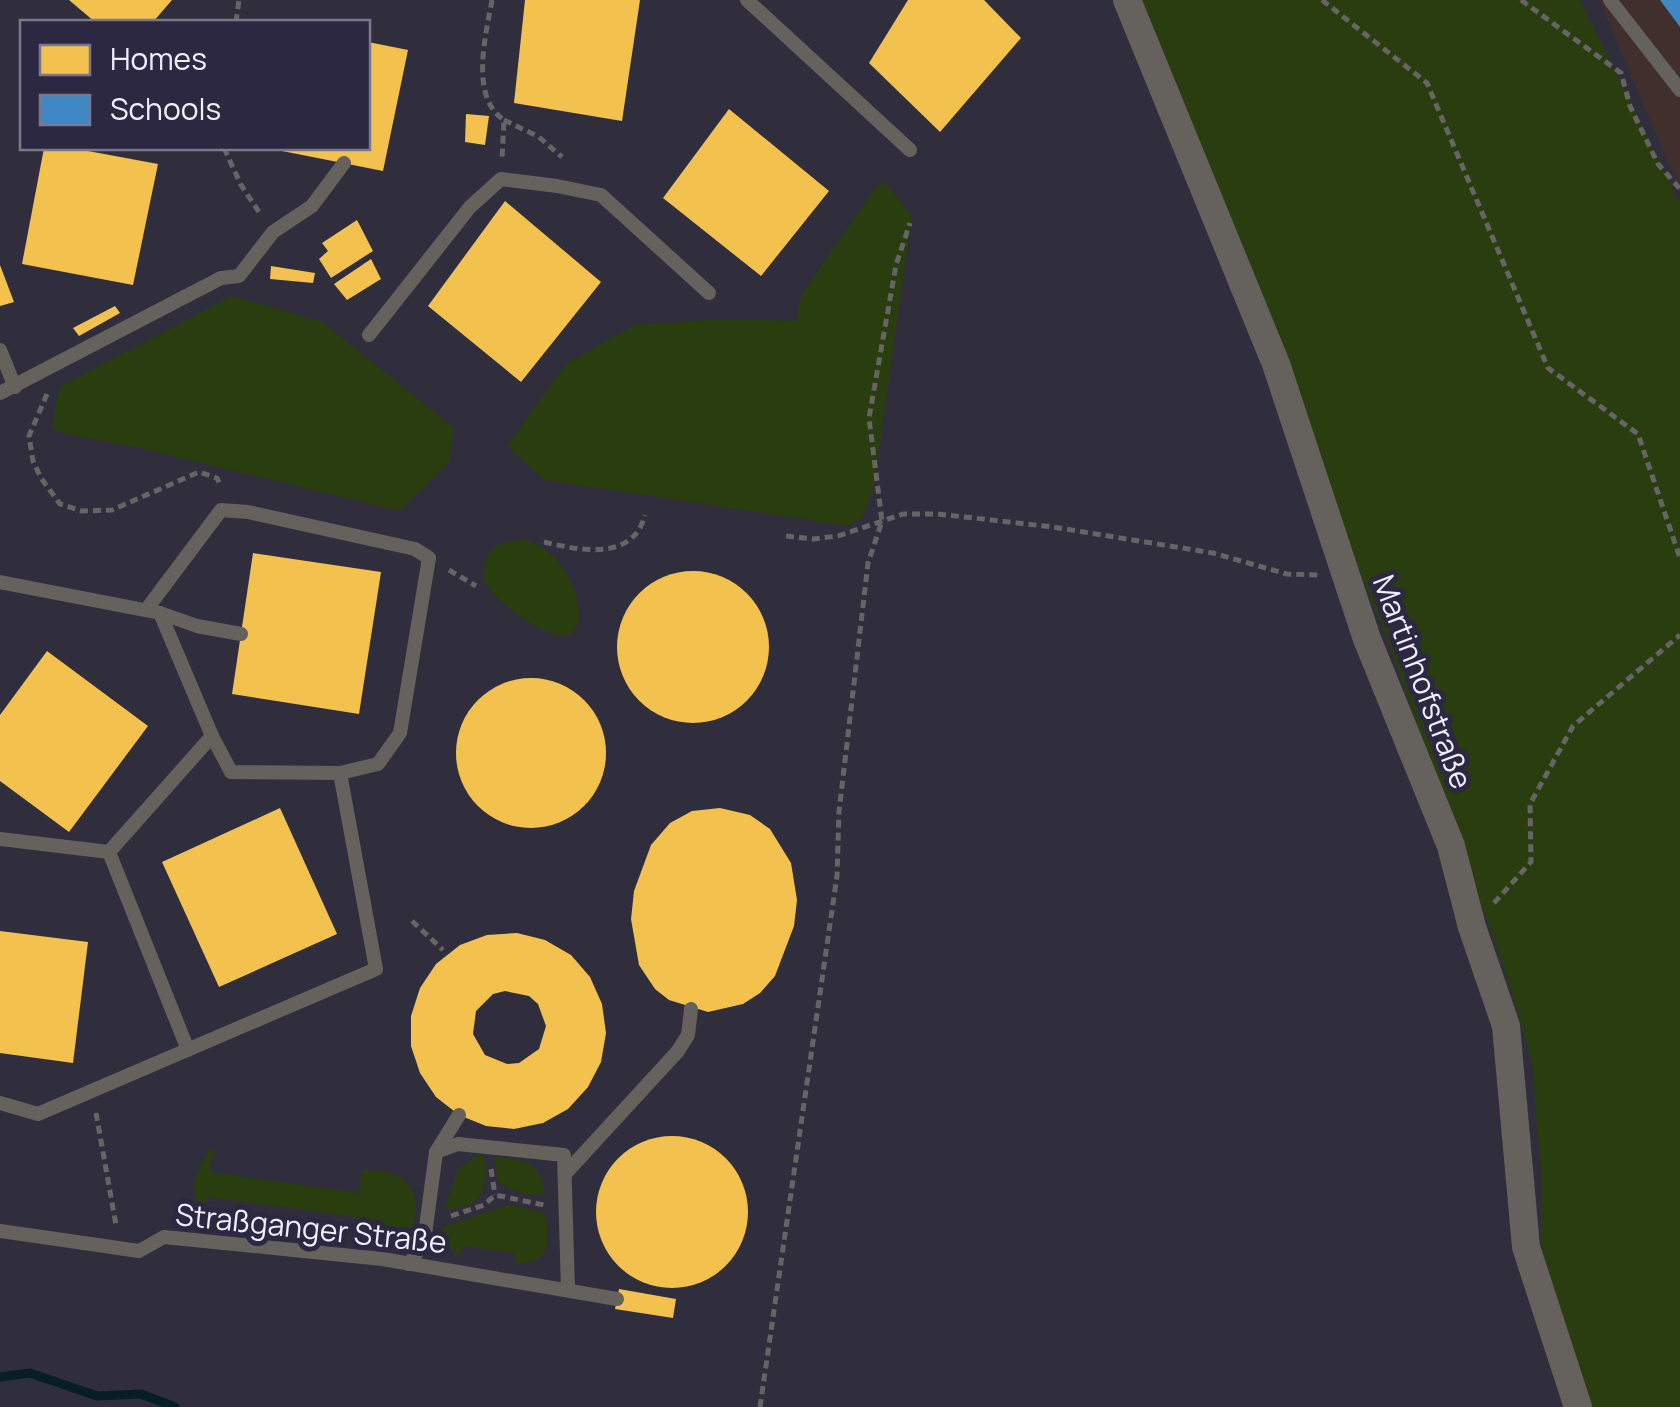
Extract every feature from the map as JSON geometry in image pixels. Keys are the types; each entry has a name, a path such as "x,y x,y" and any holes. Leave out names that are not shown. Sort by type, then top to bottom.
{"street":[{"name":"Martinhofstraße","path":"1127,0 1276,364 1368,639 1451,846 1472,927 1506,1026 1526,1246 1578,1407"}],"lane":[{"path":"747,0 910,150"},
{"path":"1610,0 1680,90"},
{"path":"0,393 221,278 239,276 272,232 312,206 344,163"},
{"path":"369,335 470,207 501,180 601,195 709,293"},
{"path":"0,350 15,387"},
{"path":"221,510 248,512 416,548 429,558 400,733 378,764 340,774 231,772 153,612 221,510"},
{"path":"0,582 241,634"},
{"path":"109,852 212,736"},
{"path":"0,1103 38,1114 376,969 340,774"},
{"path":"0,838 109,852"},
{"path":"109,852 188,1050"},
{"path":"565,1174 678,1051 688,1035 691,1010"},
{"path":"409,1264 424,1242 436,1152 459,1115"},
{"path":"436,1152 458,1144 564,1155 568,1290"},
{"name":"Straßganger Straße","path":"0,1231 139,1251 164,1237 409,1264 617,1299"}],"path":[{"path":"492,0 485,41 484,87 494,114 539,138 562,157"},
{"path":"1322,0 1427,83 1548,368 1638,434 1680,558"},
{"path":"1521,0 1621,73 1630,106 1658,164 1680,189"},
{"path":"501,180 504,120"},
{"path":"225,150 241,185 272,232"},
{"path":"760,1407 837,876 839,812 868,563 882,520 869,418 896,265 910,223"},
{"path":"69,357 29,436 32,461 60,504 82,510 112,510 200,472 217,478 222,491 221,510"},
{"path":"786,536 838,536 904,514 938,514 1054,527 1213,553 1287,574 1313,577 1341,560"},
{"path":"544,542 580,551 611,547 631,541 640,533 645,515"},
{"path":"429,558 476,586"},
{"path":"1472,927 1531,862 1530,804 1573,726 1680,636"},
{"path":"412,922 443,950"},
{"path":"92,1093 120,1248"},
{"path":"428,1221 484,1205 495,1196 567,1208"}],"shaded area":[{"path":"1599,0 1680,0 1680,191"}],"green space":[{"path":"1137,0 1580,0 1680,204 1680,1407 1585,1407 1541,1244 1541,1175 1532,1062 1506,974 1336,509 1281,339 1203,171"},
{"path":"884,182 912,216 874,486 863,517 848,526 544,480 507,446 567,363 636,325 721,319 796,321 802,294 874,190"},
{"path":"232,296 322,322 454,428 449,463 399,511 51,428 60,387"},
{"path":"524,539 557,560 571,582 580,620 565,637 542,630 519,616 483,580 492,549 504,542"},
{"path":"214,1147 210,1172 359,1193 362,1170 392,1174 409,1185 414,1194 413,1222 409,1231 392,1242 367,1242 352,1240 355,1217 208,1197 200,1220 196,1176"},
{"path":"484,1155 485,1167 480,1195 468,1206 444,1209 459,1168"},
{"path":"494,1156 522,1161 534,1168 545,1193 526,1194 503,1185 498,1181"},
{"path":"511,1204 546,1214 546,1250 536,1260 515,1264 516,1254 463,1246 460,1256 447,1246 441,1228"}],"building: Homes":[{"path":"69,0 172,0 155,20 93,20"},
{"path":"525,0 640,0 622,121 514,103"},
{"path":"908,0 984,0 1021,38 940,132 869,63"},
{"path":"370,42 408,50 383,171 277,150 370,150"},
{"path":"729,109 829,191 761,276 663,198"},
{"path":"466,114 489,116 485,145 465,142"},
{"path":"44,150 83,150 158,164 133,285 22,264"},
{"path":"505,201 601,282 521,382 428,306"},
{"path":"357,220 373,251 331,278 319,259 328,251 322,243"},
{"path":"371,259 381,279 347,300 334,284"},
{"path":"0,265 14,302 0,306"},
{"path":"271,266 315,273 313,283 270,279"},
{"path":"115,306 120,313 79,336 73,328"},
{"path":"253,553 381,572 359,714 232,694"},
{"path":"693,571 722,576 747,593 764,618 769,647 764,676 747,701 722,718 693,723 664,718 639,701 622,676 617,647 622,618 639,593 664,576"},
{"path":"47,651 148,726 69,832 0,781 0,715"},
{"path":"531,678 560,684 584,700 600,724 606,753 600,782 584,806 560,822 531,828 502,822 478,806 462,782 456,753 462,724 478,700 502,684"},
{"path":"280,808 337,934 219,987 162,862"},
{"path":"720,808 750,815 770,829 791,863 797,900 794,926 775,976 743,1004 708,1012 669,1000 655,989 639,965 631,919 634,891 651,845 670,823 692,811"},
{"path":"0,931 88,942 73,1063 0,1053"},
{"path":"517,933 545,940 571,955 590,977 602,1004 606,1033 601,1062 588,1087 568,1109 543,1123 514,1129 486,1126 459,1115 436,1097 420,1073 411,1046 411,1016 420,988 436,964 460,945 487,935","holes":["505,991 529,996 538,1004 546,1026 539,1049 519,1063 507,1064 485,1055 473,1034 476,1011 493,994"]},
{"path":"672,1136 701,1141 726,1158 743,1183 748,1212 743,1241 726,1266 701,1283 672,1288 643,1283 618,1266 601,1241 596,1212 601,1183 618,1158 643,1141"},
{"path":"619,1289 676,1299 673,1318 615,1309"}],"building: Schools":[{"path":"1660,0 1680,0 1680,27"}],"waterway":[{"path":"0,1377 30,1373 97,1396 141,1394 175,1407"}]}
